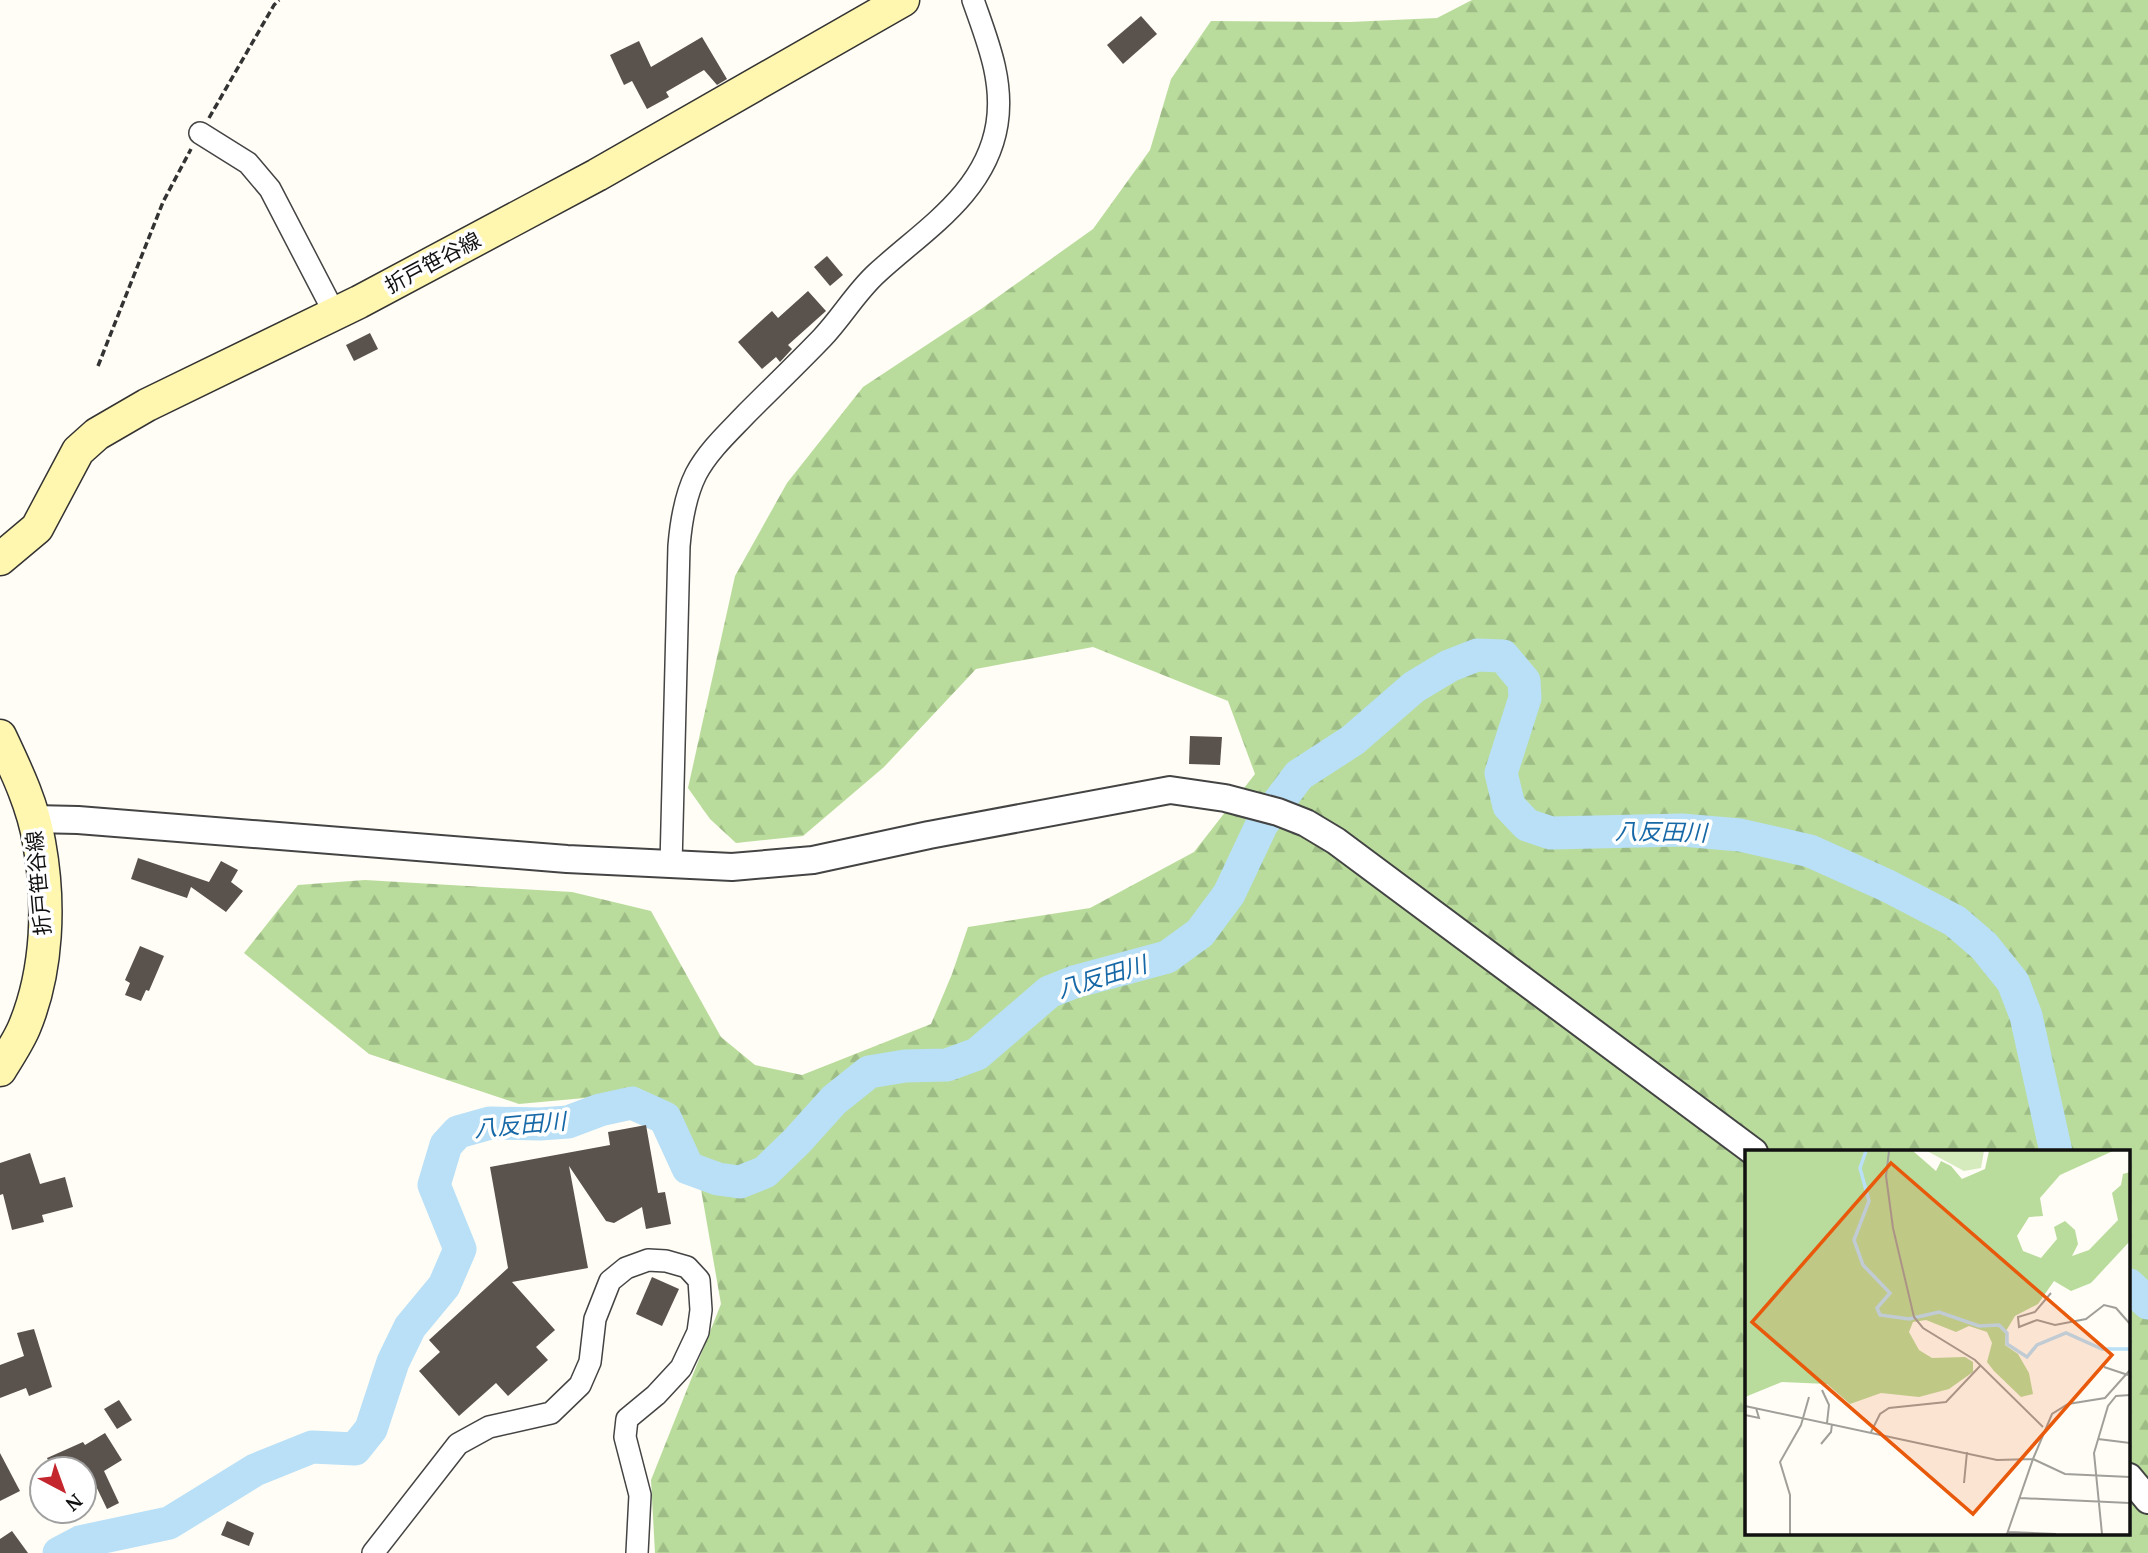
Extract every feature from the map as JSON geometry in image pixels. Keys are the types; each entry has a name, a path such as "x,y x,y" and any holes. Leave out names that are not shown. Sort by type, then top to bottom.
{"main road":[{"name":"折戸笹谷線","path":"0,559 37,528 79,451 97,434 147,405 335,314 597,175 903,0"},
{"name":"折戸笹谷線","path":"0,736 21,782 39,842 46,936 37,985 24,1028 0,1070"}],"street":[{"path":"671,865 679,546 689,490 703,463 729,431 822,338 861,289 953,208 974,182 987,156 997,126 999,106 991,48 973,0"},
{"path":"200,133 248,163 270,189 335,314"},
{"path":"33,819 78,820 671,865 732,867 813,860 929,835 1170,790 1240,801 1306,823 1336,841 1751,1150"},
{"path":"373,1553 458,1444 489,1427 551,1413 580,1385 590,1362 595,1319 610,1281 626,1268 648,1259 687,1266 699,1280 701,1310 698,1332 681,1368 656,1395 628,1419 625,1437 640,1495 637,1553"},
{"path":"2130,1478 2148,1500"}],"path":[{"path":"98,366 163,202 200,133 279,0"}],"green space":[{"path":"1472,0 2148,0 2148,1553 655,1553 651,1480 721,1304 698,1172 639,1093 519,1104 369,1054 244,953 298,885 365,880 572,892 651,911 721,1037 755,1065 802,1075 931,1024 968,927 1090,908 1194,852 1255,774 1228,701 1093,647 976,669 884,767 803,836 736,843 710,819 688,788 735,576 787,483 863,387 981,309 1093,229 1150,150 1171,79 1211,21 1350,22 1437,18"}],"building":[{"path":"1141,16 1157,34 1123,64 1107,45"},
{"path":"702,37 727,79 717,85 704,70 666,92 669,97 647,109 632,81 624,85 610,55 639,41 651,67"},
{"path":"827,256 843,275 830,286 814,267"},
{"path":"808,291 826,311 788,345 792,349 780,362 776,357 762,369 738,342 772,311 778,318"},
{"path":"370,333 378,349 354,361 346,345"},
{"path":"1190,736 1222,737 1220,765 1189,764"},
{"path":"138,858 209,882 221,861 238,870 231,882 243,891 226,912 191,887 187,898 131,879"},
{"path":"140,946 164,956 149,991 146,990 141,1001 125,995 130,983 125,980"},
{"path":"646,1125 658,1193 665,1192 671,1224 646,1229 642,1207 614,1223 606,1221 569,1166 588,1268 512,1282 555,1330 536,1347 548,1360 508,1396 496,1383 459,1416 419,1371 440,1352 429,1340 508,1268 490,1167 610,1145 608,1132"},
{"path":"30,1153 40,1184 65,1177 73,1207 42,1215 44,1222 12,1230 3,1194 0,1195 0,1163"},
{"path":"652,1277 679,1289 662,1326 636,1314"},
{"path":"34,1329 52,1387 29,1396 26,1388 0,1398 0,1365 24,1356 17,1333"},
{"path":"119,1400 132,1420 117,1429 104,1409"},
{"path":"105,1433 122,1460 104,1471 119,1503 107,1509 98,1490 98,1455 54,1455 83,1442 85,1445"},
{"path":"0,1453 20,1491 0,1501"},
{"path":"227,1521 254,1533 249,1546 221,1535"},
{"path":"12,1531 28,1553 0,1553 0,1539"}],"waterway":[{"name":"八反田川","path":"59,1553 80,1542 169,1523 255,1470 312,1447 355,1449 371,1429 393,1362 410,1327 444,1286 460,1249 434,1185 446,1145 458,1132 490,1123 568,1122 600,1110 632,1103 665,1118 688,1168 718,1179 740,1182 765,1172 834,1100 869,1072 905,1066 947,1065 977,1054 1049,992 1074,982 1167,957 1200,933 1229,894 1262,824 1299,775 1353,740 1414,687 1449,666 1477,655 1503,656 1524,681 1525,698 1501,773 1509,806 1527,825 1551,833 1682,830 1740,835 1810,851 1888,886 1955,921 1984,946 2013,982 2026,1016 2056,1150"},
{"name":"八反田川","path":"2130,1286 2148,1303"}]}
